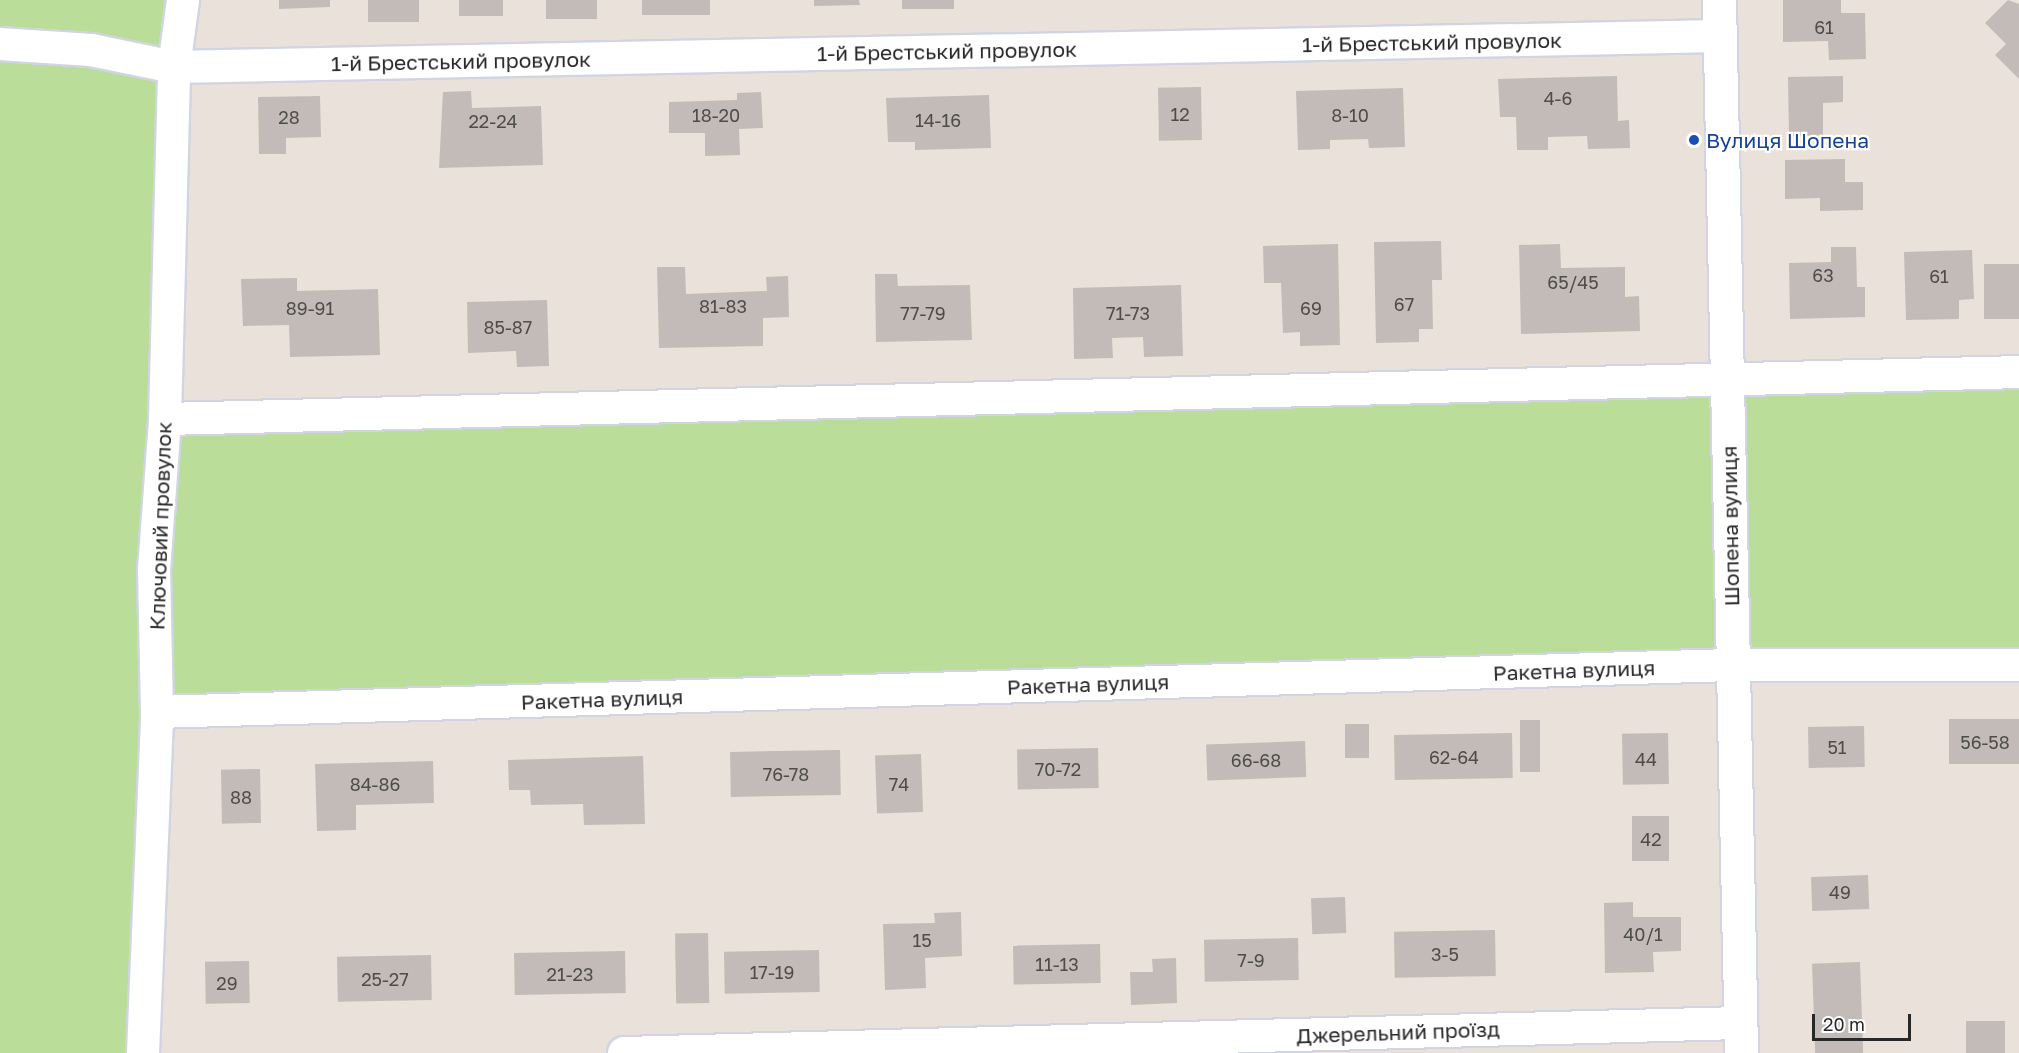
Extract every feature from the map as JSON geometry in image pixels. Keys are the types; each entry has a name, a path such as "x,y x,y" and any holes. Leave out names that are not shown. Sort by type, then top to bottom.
{"street":[{"name":"Ключовий провулок","path":"143,1053 157,712 154,570 165,419 174,67 183,0"},
{"name":"Шопена вулиця","path":"1719,0 1740,1038"},
{"name":"1-й Брестський провулок","path":"0,44 91,50 174,67 1720,36"},
{"path":"165,419 2019,372"},
{"name":"Ракетна вулиця","path":"157,712 1733,665 2019,665"},
{"name":"Джерельний проїзд","path":"624,1053 1740,1038"}],"green space":[{"path":"0,0 170,0 151,435 2019,388 2019,653 143,701 131,1053 0,1053"}],"building":[{"path":"279,0 330,0 330,7 279,9"},
{"path":"368,0 419,0 419,22 368,22"},
{"path":"459,0 503,0 503,16 459,16"},
{"path":"546,0 597,0 597,19 546,19"},
{"path":"642,0 710,0 710,15 642,15"},
{"path":"814,0 859,0 860,5 814,6"},
{"path":"902,0 954,0 954,9 902,9"},
{"path":"1783,0 1841,0 1841,13 1865,13 1866,59 1829,60 1828,41 1783,42"},
{"path":"2008,0 2019,4 2019,79 1995,55 2006,44 1985,23"},
{"path":"1617,76 1618,121 1629,120 1630,148 1588,149 1587,136 1548,137 1548,150 1517,150 1516,117 1500,117 1498,79"},
{"path":"1843,76 1843,102 1823,103 1823,135 1789,137 1788,77"},
{"path":"1201,87 1202,140 1159,141 1158,88"},
{"path":"1403,88 1405,147 1369,148 1368,139 1330,140 1330,149 1298,150 1296,91"},
{"path":"471,91 472,108 541,106 543,165 439,168 443,92"},
{"path":"761,92 763,128 739,129 740,155 705,156 705,133 669,133 669,102 737,100 737,93"},
{"path":"989,95 991,148 915,150 915,142 888,142 886,98"},
{"path":"320,96 321,137 286,138 286,154 259,154 258,97"},
{"path":"1845,159 1845,182 1863,182 1863,210 1820,211 1820,198 1785,199 1785,160"},
{"path":"1441,241 1442,280 1432,280 1433,329 1419,329 1419,342 1376,343 1374,242"},
{"path":"1338,244 1340,345 1300,346 1300,332 1283,333 1281,283 1264,283 1263,246"},
{"path":"1560,244 1561,268 1625,267 1625,297 1639,296 1640,331 1521,334 1519,245"},
{"path":"1831,247 1856,247 1857,287 1865,287 1865,317 1790,319 1789,263 1831,262"},
{"path":"1972,250 1974,299 1959,300 1959,319 1906,320 1904,252"},
{"path":"1984,264 2019,264 2019,319 1984,319"},
{"path":"657,267 685,267 686,294 767,291 766,277 788,276 789,317 763,318 763,346 659,348"},
{"path":"875,274 897,274 898,286 970,285 972,340 876,342"},
{"path":"297,278 297,291 378,289 380,355 290,357 289,325 243,326 241,279"},
{"path":"1181,285 1183,356 1144,357 1143,337 1112,338 1113,358 1074,359 1073,288"},
{"path":"547,300 549,366 517,367 516,351 468,353 467,302"},
{"path":"1949,719 2019,719 2019,764 1949,764"},
{"path":"1520,720 1540,720 1540,772 1520,772"},
{"path":"1345,724 1369,724 1369,758 1345,758"},
{"path":"1864,726 1865,767 1809,768 1808,727"},
{"path":"1512,733 1513,778 1395,780 1394,735"},
{"path":"1668,733 1669,784 1623,785 1622,734"},
{"path":"1305,741 1306,777 1207,780 1206,744"},
{"path":"1098,748 1099,788 1018,789 1017,749"},
{"path":"840,750 841,795 731,797 730,752"},
{"path":"921,754 923,812 877,814 875,756"},
{"path":"643,756 645,824 584,825 583,804 531,805 530,790 509,790 508,760"},
{"path":"433,761 434,803 356,805 356,830 317,831 315,764"},
{"path":"260,769 261,823 222,824 221,770"},
{"path":"1632,816 1669,816 1669,861 1632,861"},
{"path":"1868,875 1869,909 1812,911 1811,877"},
{"path":"1345,897 1346,933 1312,934 1311,898"},
{"path":"1633,902 1633,917 1681,917 1681,951 1653,952 1654,972 1605,973 1604,903"},
{"path":"961,912 962,956 925,958 926,988 885,990 883,924 935,923 934,913"},
{"path":"1495,930 1496,976 1395,978 1394,932"},
{"path":"708,933 709,1003 676,1004 675,934"},
{"path":"1298,938 1299,980 1205,982 1204,940"},
{"path":"1100,944 1101,983 1014,985 1013,946"},
{"path":"819,950 820,992 725,994 724,952"},
{"path":"625,951 626,993 515,995 514,953"},
{"path":"431,955 432,1000 338,1002 337,957"},
{"path":"1176,958 1177,1003 1131,1005 1130,972 1153,972 1152,959"},
{"path":"249,961 250,1003 206,1004 205,962"},
{"path":"1860,962 1863,1053 1815,1053 1812,964"},
{"path":"1966,1021 2005,1021 2005,1053 1966,1053"}],"place":[{"name":"Вулиця Шопена","path":"1694,140"}]}
